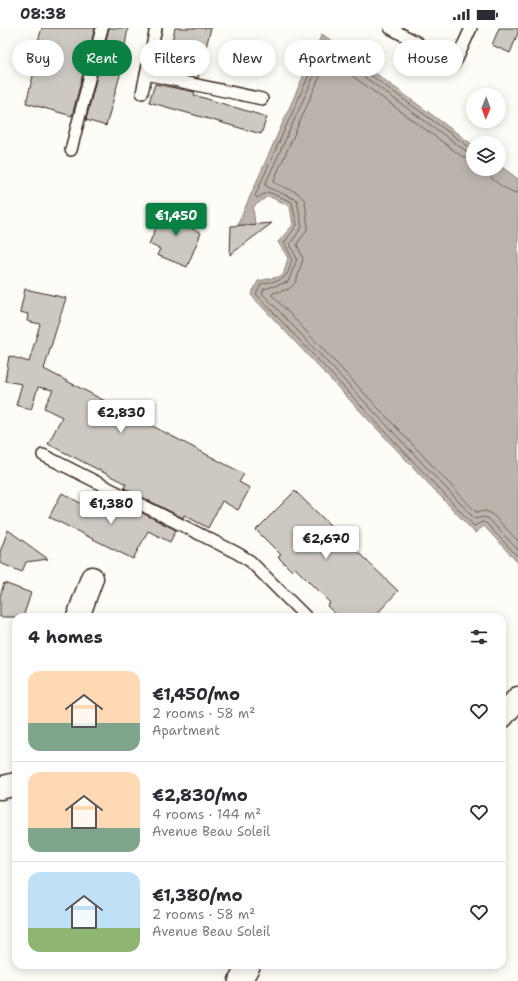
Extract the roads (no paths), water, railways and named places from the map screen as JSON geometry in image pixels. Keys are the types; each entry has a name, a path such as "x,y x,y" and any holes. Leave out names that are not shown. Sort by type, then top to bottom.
{"street":[{"path":"79,613 92,578"},
{"path":"506,713 518,698"},
{"path":"0,788 12,785"},
{"path":"240,981 247,969"}],"lane":[{"path":"72,150 102,28"},
{"path":"153,40 156,28"},
{"path":"390,28 418,43 436,61 446,67 452,65 458,59 470,28"},
{"path":"142,93 146,76"},
{"path":"155,76 262,99"},
{"path":"43,455 237,553 250,561 302,613"}],"water":[{"path":"322,34 330,40 319,40"},
{"path":"303,76 379,76 466,140 466,176 506,176 506,170 518,179 518,563 484,526 475,533 251,295 258,281 283,276 288,258 278,242 293,225 290,206 268,196 253,207 255,225 237,226"}]}
